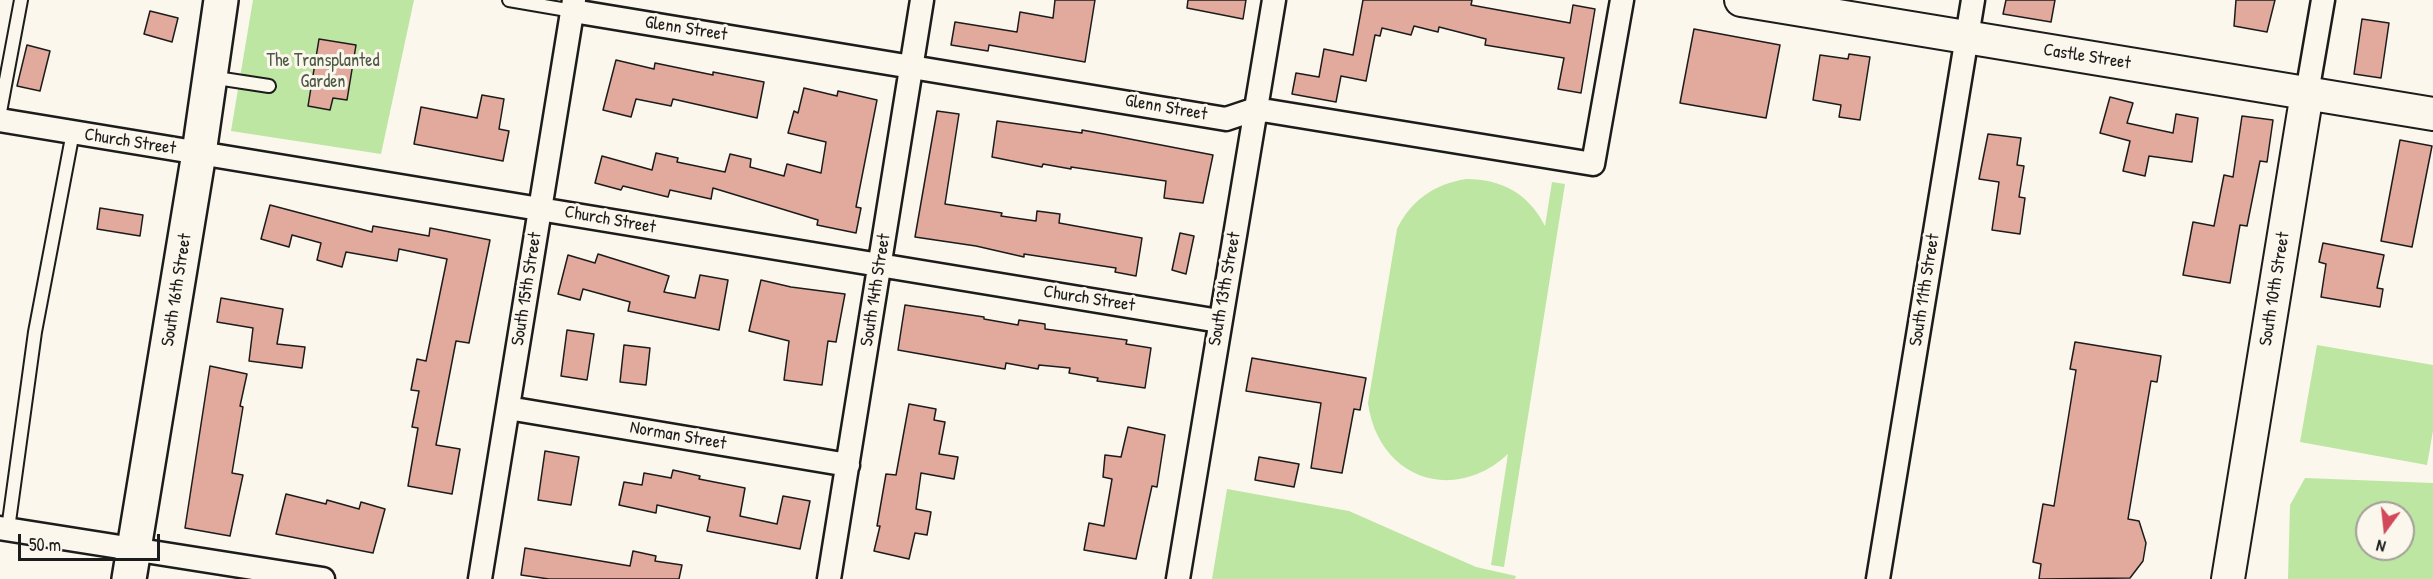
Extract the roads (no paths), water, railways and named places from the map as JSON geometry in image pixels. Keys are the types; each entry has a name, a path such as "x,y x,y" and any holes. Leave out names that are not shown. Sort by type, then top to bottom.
{"main road":[{"name":"South 16th Street","path":"132,564 199,153 221,0"}],"street":[{"name":"South 14th Street","path":"829,579 922,0"},
{"name":"South 13th Street","path":"1178,579 1274,0"},
{"name":"Glenn Street","path":"574,5 1226,119 1256,109 1593,164 1622,0"},
{"name":"Castle Street","path":"1741,0 2433,114"},
{"name":"South 11th Street","path":"1878,579 1973,0"},
{"name":"South 10th Street","path":"2228,579 2323,0"},
{"name":"South 15th Street","path":"480,579 574,5"},
{"name":"Church Street","path":"0,120 1219,321"},
{"name":"Norman Street","path":"508,408 848,465"},
{"path":"4,528 132,564 317,579"}],"lane":[{"path":"0,112 21,0"},
{"path":"509,0 574,5"},
{"path":"210,77 268,86"},
{"path":"4,528 35,332 73,132"}],"park label":[{"name":"The Transplanted Garden","path":"323,71"}]}
